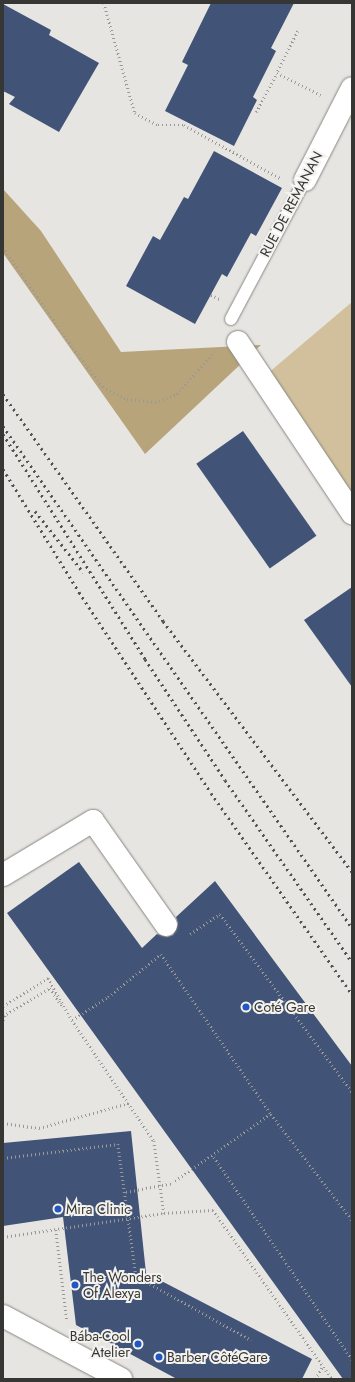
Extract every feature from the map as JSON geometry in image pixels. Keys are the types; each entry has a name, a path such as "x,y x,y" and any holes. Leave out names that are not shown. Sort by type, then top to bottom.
{"street":[{"name":"RUE DE REMANAN","path":"302,184 347,97"},
{"path":"228,345 352,513"},
{"path":"3,875 93,821 166,925"},
{"path":"3,1316 121,1379"}],"lane":[{"name":"RUE DE REMANAN","path":"230,319 302,184"}],"path":[{"path":"104,3 135,113 158,125 184,125 302,184"},
{"path":"256,112 298,31"},
{"path":"277,73 347,97"},
{"path":"3,247 73,348 103,387 127,399 156,402 176,394 228,345"},
{"path":"187,936 220,914 352,1092"},
{"path":"72,1020 108,997 168,950"},
{"path":"161,954 270,1114 352,1220"},
{"path":"3,1006 48,978 72,1020"},
{"path":"3,1020 4,1016 50,988 154,1141 164,1214"},
{"path":"3,1123 39,1128 129,1103"},
{"path":"126,1192 173,1183 214,1156 270,1114"},
{"path":"3,1158 118,1144 126,1192 136,1276 251,1340"},
{"path":"214,1156 352,1359"},
{"path":"3,1237 164,1214 212,1210 332,1379"},
{"path":"56,1230 68,1324"},
{"path":"315,1379 323,1366"}],"shaded area":[{"path":"3,189 41,231 121,352 261,345 145,454 3,253"},
{"path":"352,302 352,498 267,374"}],"building":[{"path":"211,3 294,3 271,48 276,51 253,97 257,100 234,146 165,111 188,65 182,62"},
{"path":"3,4 51,30 49,35 99,63 59,132 9,104 15,97 3,91"},
{"path":"214,151 282,188 256,236 251,233 227,277 222,274 195,324 126,286 153,236 160,240 184,197 188,199"},
{"path":"243,431 316,536 270,569 196,464"},
{"path":"352,587 352,687 304,620"},
{"path":"79,862 142,948 157,934 167,937 173,935 178,924 176,917 215,881 352,1066 352,1379 343,1379 7,913"},
{"path":"131,1131 146,1273 312,1359 302,1379 177,1379 76,1325 63,1217 3,1226 3,1143"}],"railway":[{"path":"3,394 163,621 352,872"},
{"path":"3,426 352,928"},
{"path":"3,434 145,659 225,780 352,962"},
{"path":"3,469 79,592 211,793 352,994"},
{"path":"35,511 83,572"}],"place":[{"name":"Coté Gare","path":"246,1007"},
{"name":"Mira Clinic","path":"58,1209"},
{"name":"The Wonders Of Alexya","path":"75,1285"},
{"name":"Bába-Cool Atelier","path":"138,1344"},
{"name":"Barber CôtéGare","path":"159,1357"}]}
